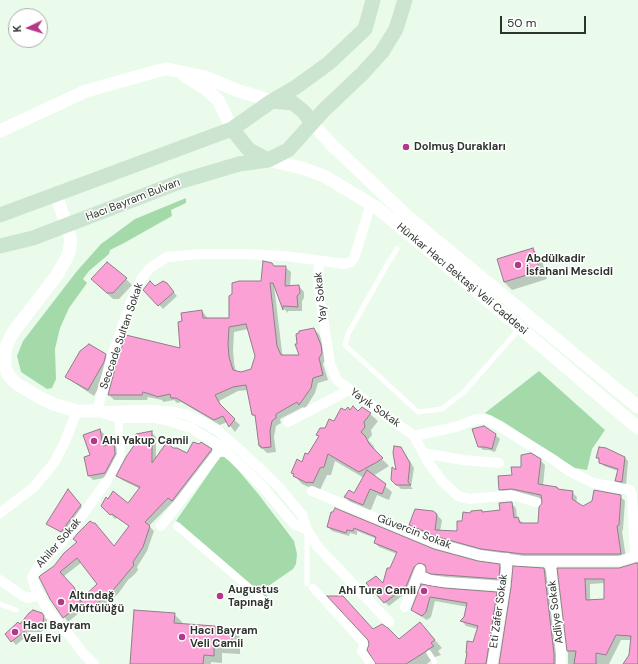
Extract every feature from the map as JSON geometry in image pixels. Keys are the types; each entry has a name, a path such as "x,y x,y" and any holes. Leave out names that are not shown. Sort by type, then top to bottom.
{"main road":[{"path":"0,215 232,128 296,87 329,63 365,29 373,0"},
{"name":"Hacı Bayram Bulvarı","path":"0,246 33,238 182,181 239,164 268,160 288,150 324,110 362,74 382,52 396,29 405,0"},
{"path":"272,101 293,104 304,112 312,123"},
{"path":"232,128 249,150 268,160"}],"street":[{"path":"0,132 86,91 157,71 167,70 205,77 236,90 272,101"},
{"path":"178,72 206,89 218,100 232,128"},
{"name":"Hünkar Hacı Bektaşi Veli Caddesi","path":"312,123 332,145 408,216 638,407"},
{"name":"Hünkar Hacı Bektaşi Veli Caddesi","path":"268,160 302,168 324,176 371,204 426,248 638,428"},
{"path":"56,194 71,240 69,252 66,259 6,344 5,366 8,375 27,391 53,404 77,411 152,410 188,415 218,431 225,444"},
{"path":"318,261 345,264 351,262 357,251 371,204"},
{"name":"Yay Sokak","path":"223,254 278,256 318,261 318,284 330,364 337,380"},
{"name":"Seccade Sultan Sokak","path":"97,411 111,359 130,304 146,271 158,262 170,256 223,254"},
{"name":"Yayık Sokak","path":"337,380 414,436"},
{"path":"288,422 349,390"},
{"path":"0,513 34,487 54,463 64,444 77,411"},
{"path":"97,411 118,418 155,418 166,420 191,428 225,444 249,458 279,487 302,515 307,530 318,547 389,622"},
{"name":"Ahiler Sokak","path":"94,664 82,652 49,612 35,587 32,577 34,572 62,543 107,482 119,460 121,455 118,418"},
{"path":"536,502 510,495 469,499 458,496 442,481 414,436 455,427 478,419 489,420 569,471 593,483 630,490 632,495 637,556"},
{"path":"161,526 225,444"},
{"path":"424,453 463,460 499,463"},
{"name":"Güvercin Sokak","path":"312,491 436,543 480,555 523,561 620,561 637,556"},
{"path":"177,526 268,605"},
{"name":"Eti Zafer Sokak","path":"492,664 505,586 507,558"},
{"name":"Adliye Sokak","path":"550,561 561,664"},
{"path":"405,607 419,572 430,580 505,586"},
{"path":"0,580 23,596 29,598 39,595"},
{"path":"310,586 364,644 361,651 371,664"}],"lane":[{"path":"397,249 348,334 345,345 418,412 442,409 464,392 530,317"},
{"path":"307,530 310,586"},
{"path":"0,604 16,610"},
{"path":"429,653 435,662 434,664"}],"green space":[{"path":"186,198 186,203 171,210 172,216 110,250 109,254 89,271 83,279 87,283 69,308 60,328 55,349 56,379 52,388 47,389 21,372 17,356 23,341 77,271 101,244 135,219"},
{"path":"539,371 605,430 592,449 587,470 575,468 502,421 485,413"},
{"path":"220,457 226,457 234,465 294,541 297,554 296,564 293,569 264,589 270,603 176,521"}],"building":[{"name":"Abdülkadir İsfahani Mescidi","path":"533,248 540,271 504,282 497,259"},
{"path":"263,261 272,263 274,266 286,266 285,286 299,285 300,293 297,296 298,307 283,306 283,310 273,283 270,283 277,346 281,355 299,355 295,344 297,344 296,334 299,333 299,331 314,328 321,345 322,353 319,358 323,375 313,378 311,388 299,405 297,402 276,414 276,418 272,421 270,431 271,447 261,448 261,446 259,446 255,415 252,415 246,385 233,387 215,395 220,404 235,419 229,427 223,416 214,420 176,398 171,398 170,394 157,397 143,392 142,395 108,395 126,335 180,348 178,322 182,321 181,313 202,310 203,318 229,318 229,296 232,294 232,283 239,281 261,281","holes":["246,324 255,356 251,369 241,372 233,370 229,357 229,327"]},
{"path":"107,262 127,278 113,293 107,293 91,279"},
{"path":"150,281 155,286 163,281 167,283 174,292 158,306 143,290"},
{"path":"89,344 106,354 104,362 88,390 65,377 80,351"},
{"path":"353,406 358,411 362,407 371,413 364,422 365,427 361,432 366,437 370,445 383,458 359,472 328,454 324,467 320,468 313,483 307,483 293,476 294,474 291,473 297,459 302,462 305,453 308,454 319,436 316,435 320,428 325,428 329,419 334,421 341,408 345,410 348,407 350,410"},
{"path":"484,426 496,434 492,449 478,447 472,429"},
{"path":"100,429 103,446 114,443 115,454 105,473 88,476 84,457 90,455 83,435"},
{"path":"152,431 152,463 167,442 173,448 177,448 187,453 193,442 199,444 201,442 212,449 172,501 168,498 145,522 150,526 143,547 133,562 134,565 114,589 89,610 80,600 97,584 77,558 60,572 74,587 81,604 63,618 50,599 39,577 54,566 64,553 77,542 73,539 90,521 95,523 114,546 129,526 112,514 110,515 101,506 106,497 108,499 113,491 128,503 140,487 116,476 135,444 136,434"},
{"path":"394,446 401,447 410,463 408,482 411,485 396,485 391,480 392,467 396,470 393,453"},
{"path":"599,447 606,448 625,457 622,482 615,481 618,469 599,463 599,458 596,458"},
{"path":"531,453 541,459 538,484 573,491 572,499 583,506 592,501 594,490 621,495 619,525 617,526 621,554 523,554 481,549 438,537 409,525 415,509 433,511 437,514 435,530 457,531 457,521 462,521 463,512 470,513 471,511 482,510 482,512 500,510 499,503 510,502 512,502 514,518 518,517 520,523 538,523 539,507 542,503 541,495 512,489 499,490 498,476 512,475 511,467 521,467 521,455"},
{"path":"367,470 386,484 382,494 370,489 363,505 344,497 349,490 354,493"},
{"path":"68,489 81,505 61,532 46,524"},
{"path":"335,508 434,549 478,561 500,564 499,579 431,574 426,572 425,565 419,563 414,567 403,594 399,592 384,603 366,583 376,576 383,583 387,568 390,568 397,552 374,543 376,537 354,528 353,531 347,530 346,533 327,527 331,512 333,512"},
{"path":"638,563 638,664 623,664 629,655 631,636 616,635 606,655 596,653 596,664 574,664 576,651 567,651 557,568 619,568","holes":["585,579 604,579 604,599 586,600"]},
{"path":"513,566 544,568 554,664 499,664"},
{"path":"421,584 444,588 497,592 486,664 465,664 467,641 473,642 478,626 460,621 464,617 467,603 430,597 426,612 422,616 411,610"},
{"path":"327,596 343,596 373,629 382,624 399,639 420,622 435,640 431,643 434,646 406,664 376,664 367,650 369,644 368,640"},
{"path":"33,610 42,613 44,616 43,623 37,628 25,629 26,630 11,642 5,634 18,622 20,624"},
{"name":"Hacı Bayram Veli Camii","path":"134,610 175,613 174,623 215,626 215,628 232,628 232,646 214,646 214,656 204,655 203,664 130,664"}],"place":[{"name":"Dolmuş Durakları","path":"406,147"},
{"name":"Abdülkadir İsfahani Mescidi","path":"518,265"},
{"name":"Ahi Yakup Camii","path":"94,441"},
{"name":"Ahi Tura Camii","path":"424,591"},
{"name":"Augustus Tapınağı","path":"220,596"},
{"name":"Altındağ Müftülüğü","path":"61,602"},
{"name":"Hacı Bayram Veli Evi","path":"15,632"},
{"name":"Hacı Bayram Veli Camii","path":"182,637"}]}
